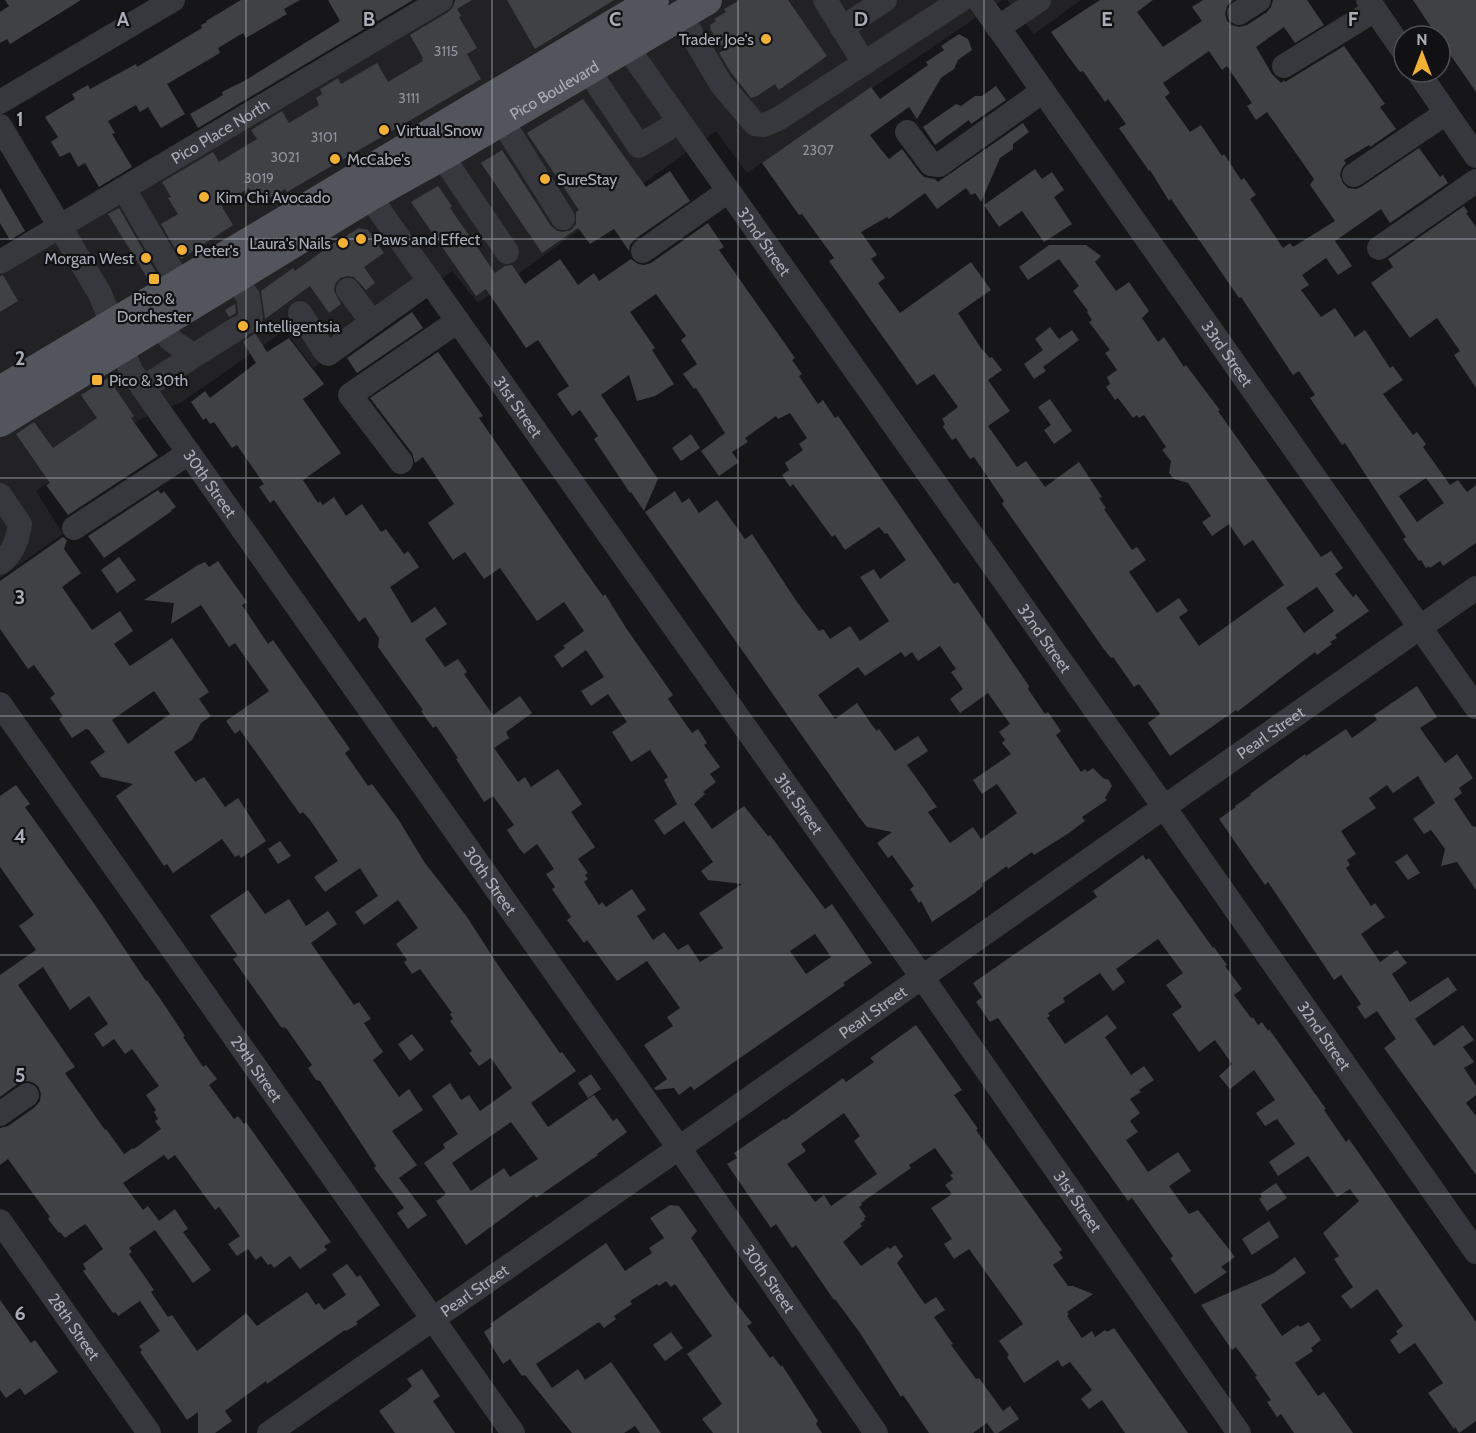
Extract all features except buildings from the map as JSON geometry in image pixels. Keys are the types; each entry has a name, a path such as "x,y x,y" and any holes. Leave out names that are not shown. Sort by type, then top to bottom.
{"main road":[{"name":"Pico Boulevard","path":"0,392 118,335 159,325 236,278 363,187 442,156 588,70 654,0"},
{"name":"Pico Boulevard","path":"0,422 118,335 179,283 363,187 620,36 681,16 707,0"}],"street":[{"path":"0,102 173,0"},
{"name":"Pico Place North","path":"0,262 441,0"},
{"path":"825,0 864,63"},
{"path":"842,28 885,0"},
{"path":"681,16 721,84 755,124 764,124 778,119 961,0"},
{"name":"33rd Street","path":"979,0 1476,707"},
{"path":"998,28 1039,0"},
{"path":"1239,14 1258,0"},
{"path":"1284,66 1371,5 1392,35"},
{"name":"32nd Street","path":"620,36 1476,1252"},
{"path":"588,70 639,146 679,122"},
{"path":"1426,84 1476,156"},
{"path":"907,132 930,164 939,165 1043,91"},
{"path":"1354,175 1446,112"},
{"path":"502,121 563,218"},
{"name":"30th Street","path":"0,126 100,294 131,371 679,1148 876,1433"},
{"path":"442,156 507,252"},
{"path":"1379,248 1476,182"},
{"name":"31st Street","path":"363,187 922,977 1239,1433"},
{"path":"124,189 179,283"},
{"path":"643,251 728,191"},
{"path":"143,388 251,317 248,297 236,278"},
{"path":"300,313 328,354 430,281"},
{"path":"348,290 374,321"},
{"path":"401,462 350,395 458,321"},
{"path":"159,325 168,339 194,355"},
{"path":"74,528 189,453"},
{"path":"0,495 20,524 18,538 6,559 0,563"},
{"name":"Pearl Street","path":"269,1433 1476,588"},
{"name":"29th Street","path":"0,704 513,1433"},
{"path":"0,1114 27,1095"},
{"name":"28th Street","path":"0,1221 149,1433"}],"shaded area":[{"path":"458,0 1002,0 747,173 716,131 478,303 452,271 412,303 313,368 285,330 182,402 139,420 36,491 63,534 0,578 0,275"},
{"path":"1007,0 1081,0 1034,34"}],"place":[{"name":"Trader Joe's","path":"766,39"},
{"name":"Virtual Snow","path":"384,130"},
{"name":"McCabe's","path":"335,159"},
{"name":"SureStay","path":"545,179"},
{"name":"Kim Chi Avocado","path":"204,197"},
{"name":"Paws and Effect","path":"361,239"},
{"name":"Laura's Nails","path":"343,243"},
{"name":"Peter's","path":"182,250"},
{"name":"Morgan West","path":"146,258"},
{"name":"Pico & Dorchester","path":"154,279"},
{"name":"Intelligentsia","path":"243,326"},
{"name":"Pico & 30th","path":"97,380"}]}
